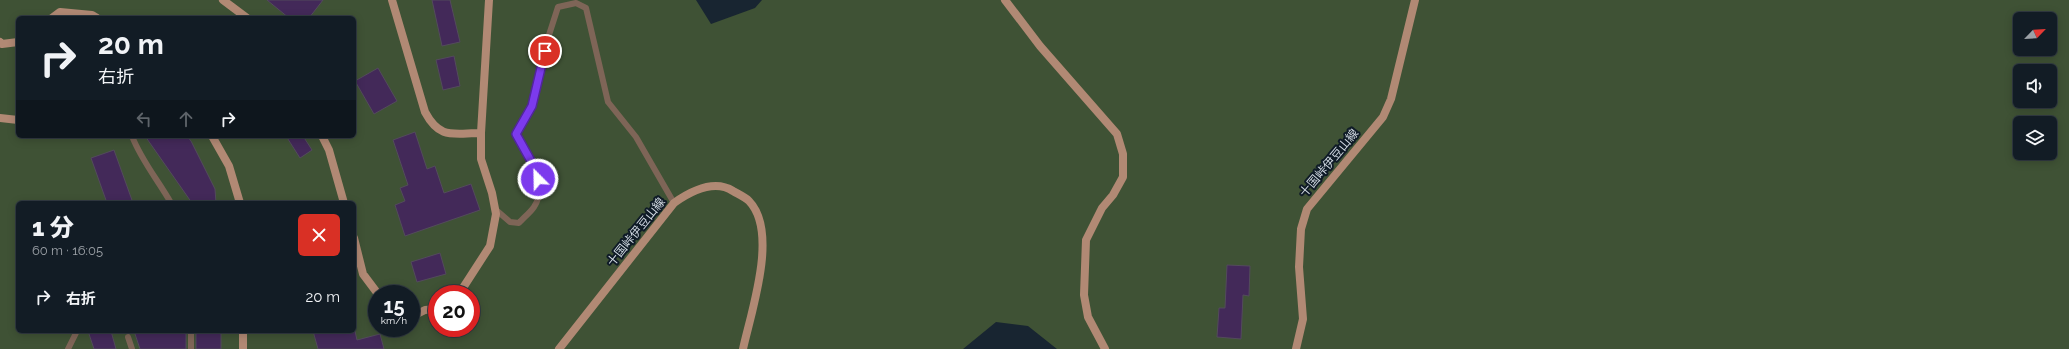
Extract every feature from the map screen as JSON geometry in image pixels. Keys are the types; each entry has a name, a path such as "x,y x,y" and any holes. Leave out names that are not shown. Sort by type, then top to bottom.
{"street":[{"path":"223,0 244,16"},
{"path":"392,0 425,112 432,125 444,133 481,133"},
{"path":"465,285 490,246 496,214 492,192 481,159 481,133 489,0"},
{"path":"1005,0 1040,46 1116,134 1122,154 1123,177 1113,195 1102,208 1086,240 1084,295 1088,317 1105,349"},
{"name":"十国峠伊豆山線","path":"1296,349 1303,319 1299,267 1301,229 1307,208 1383,117 1391,99 1415,0"},
{"path":"55,16 60,12 94,16"},
{"path":"0,42 2,44 16,42"},
{"path":"0,118 16,120"},
{"path":"213,138 229,166 239,201"},
{"path":"323,138 329,150 343,201"},
{"name":"十国峠伊豆山線","path":"559,349 674,203 688,193 707,186 725,186 749,201 759,218 763,236 760,271 743,349"},
{"path":"356,246 363,274 371,285"},
{"path":"243,333 243,349"}],"lane":[{"path":"495,209 510,222 519,223 534,207 539,195 541,188 536,170 516,134 532,106 548,38 558,7 576,3 586,8 608,102 636,137 674,203"},
{"path":"133,138 139,154 158,180 170,201"},
{"path":"68,349 76,333"},
{"path":"191,333 191,349"},
{"path":"128,337 132,349"}],"green space":[{"path":"0,0 696,0 711,24 755,8 762,0 2069,0 2069,349 1057,349 1028,326 996,322 963,349 0,349"}],"building":[{"path":"267,0 323,0 311,16 287,16"},
{"path":"432,0 450,0 460,42 442,46"},
{"path":"454,56 460,86 443,90 436,60"},
{"path":"378,68 397,101 374,114 356,80"},
{"path":"415,132 427,169 435,166 444,193 471,184 480,210 405,236 395,205 405,201 400,188 408,185 393,140"},
{"path":"146,138 189,138 191,141 215,189 216,201 191,201"},
{"path":"287,138 304,138 312,150 300,158"},
{"path":"114,150 132,201 106,201 91,158"},
{"path":"440,253 446,274 417,282 411,262"},
{"path":"1227,265 1250,266 1249,296 1243,295 1241,339 1217,337 1219,308 1225,308"},
{"path":"89,333 112,333 116,349 94,349"},
{"path":"135,333 186,333 186,349 140,349"},
{"path":"196,333 221,333 221,349 196,349"},
{"path":"314,333 355,333 357,340 368,337 381,337 384,349 318,349"}],"route":[{"path":"538,179 536,170 516,134 532,106 545,51"}]}
